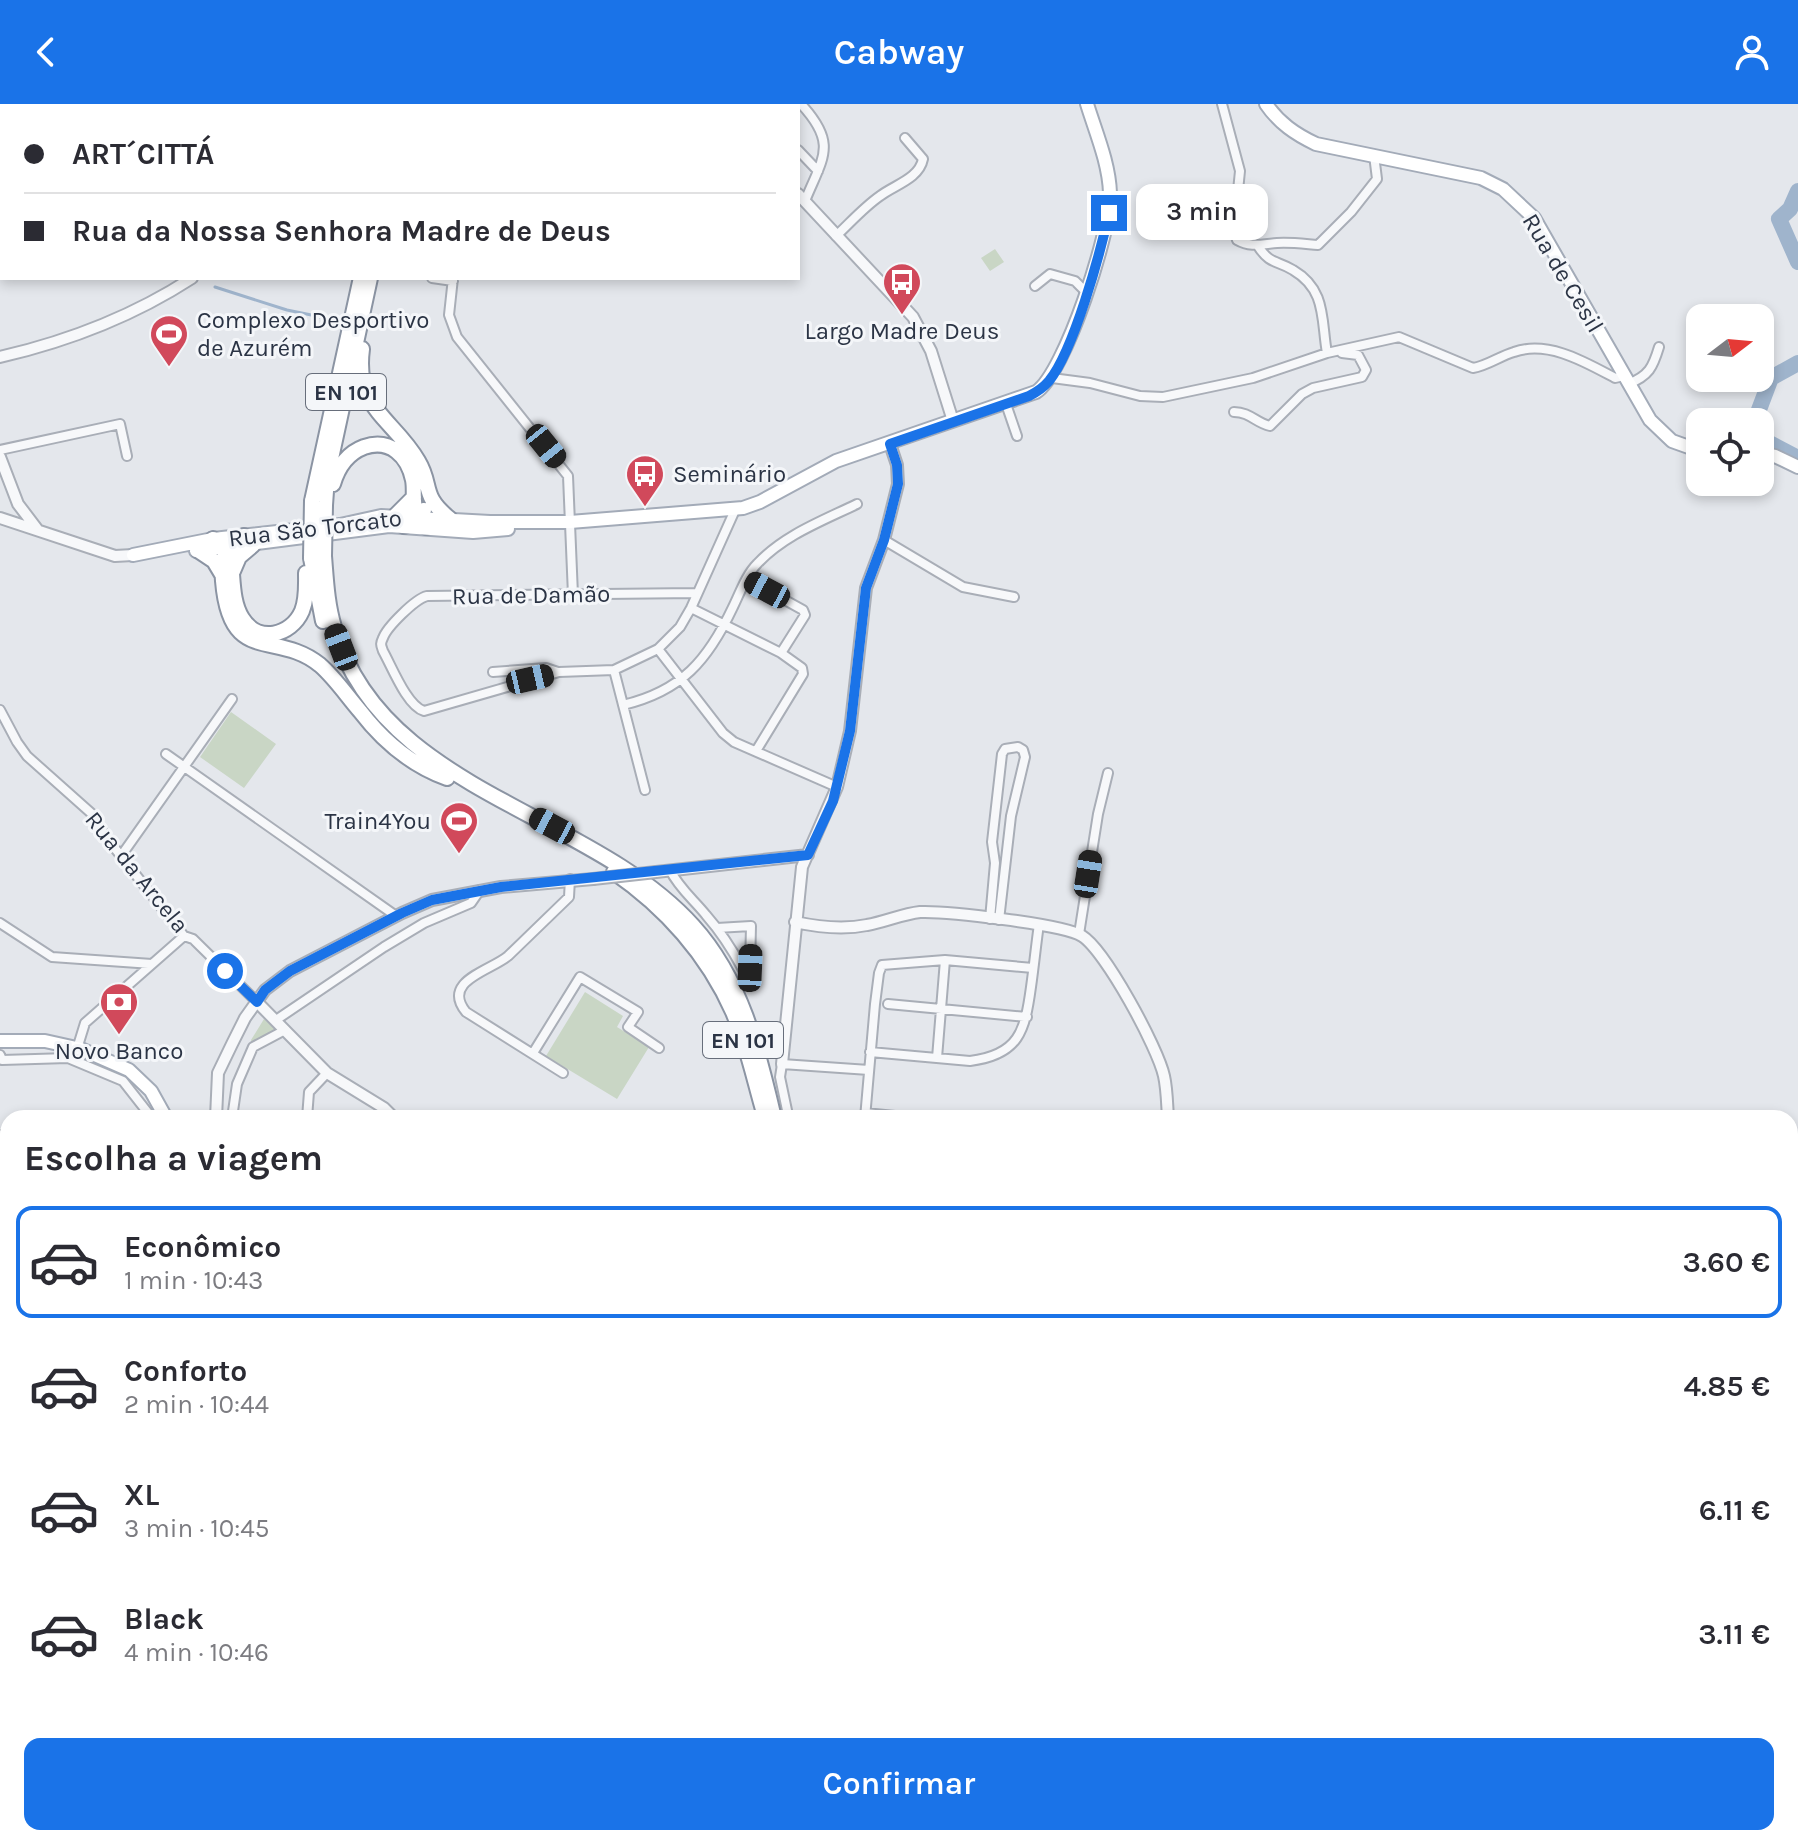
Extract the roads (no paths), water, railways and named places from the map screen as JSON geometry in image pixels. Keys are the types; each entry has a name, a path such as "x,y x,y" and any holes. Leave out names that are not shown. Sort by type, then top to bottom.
{"highway":[{"name":"EN 101","path":"361,280 318,503 318,557 326,631 342,669 364,704 419,760 600,863 643,894 676,926 708,967 734,1014 763,1110"},
{"name":"EN 101","path":"318,503 327,477 370,280"},
{"path":"360,328 364,340 361,362 368,397 380,417 418,460 422,522 400,520"},
{"path":"318,503 329,501 340,466 351,454 375,445 390,447 403,455 420,493 450,519"},
{"path":"400,520 420,493"},
{"path":"213,539 226,548"},
{"path":"249,540 226,548 222,555 241,617 256,631 273,635 290,628 300,615 305,600 306,567 318,557"},
{"path":"249,540 228,574 228,609 233,622 255,641 314,660 400,753 447,778"},
{"path":"199,551 228,574"},
{"name":"EN 101","path":"318,557 334,629 348,665 386,718 442,765 638,877 692,925 714,952 747,1017 779,1110"}],"main road":[{"path":"1052,378 1069,343 1107,226 1111,203 1109,179 1087,104"},
{"name":"Rua de Cesil","path":"1266,104 1283,124 1316,144 1481,178 1521,203 1534,218 1650,420 1672,441 1686,446"},
{"name":"Rua São Torcato","path":"422,522 450,519 570,522 735,510 755,505 836,461 1036,392 1052,378"},
{"path":"1774,456 1798,467"},
{"name":"Rua São Torcato","path":"133,555 213,539 249,540 400,520"},
{"name":"Rua São Torcato","path":"422,522 473,532 546,522"},
{"name":"Rua São Torcato","path":"133,555 226,548"},
{"path":"0,1041 45,1041 77,1049 129,1070 151,1091 162,1110"}],"street":[{"path":"801,104 825,140 818,171 802,198 920,328 931,351 953,421"},
{"path":"1222,104 1240,171 1234,230 1241,243 1258,246 1277,243 1318,245 1351,212 1377,179 1374,155"},
{"path":"836,236 880,195 903,183 922,166 923,159 905,138"},
{"path":"800,152 818,171"},
{"path":"1258,246 1270,261 1296,271 1319,297 1327,353"},
{"path":"1035,286 1050,274 1075,281 1086,292"},
{"path":"0,357 55,344 97,328 147,305 189,280"},
{"path":"453,280 449,315 457,337 563,467 570,485 573,595"},
{"path":"1052,378 1090,383 1140,396 1163,397 1253,378 1327,353 1399,337 1473,368 1518,350 1538,348 1586,362 1615,378 1626,380 1641,379 1652,370 1659,347"},
{"path":"1234,412 1244,412 1270,426 1302,394 1313,388 1362,377 1366,370 1358,355 1349,352 1327,353"},
{"path":"1006,404 1017,436"},
{"path":"0,450 120,424 127,456"},
{"path":"781,1110 780,1077 802,867 837,787 852,718 866,588 884,540 898,484 897,465 890,444"},
{"path":"0,457 18,504 39,531"},
{"name":"Rua São Torcato","path":"1,518 9,516 18,504"},
{"path":"623,705 649,698 682,680 707,654 756,565 777,545 857,504"},
{"path":"493,672 546,668 559,672 614,670 658,649 680,627 691,608 735,510"},
{"name":"Rua São Torcato","path":"1,518 115,556 133,555"},
{"path":"884,540 963,587 1014,597"},
{"path":"747,579 803,610 805,615 781,653"},
{"name":"Rua de Damão","path":"559,672 424,711 411,702 383,651 383,638 411,605 427,596 697,593"},
{"path":"691,608 799,664 803,674 756,751"},
{"path":"658,649 723,733 734,742 837,787"},
{"path":"614,670 645,790"},
{"path":"121,856 232,699"},
{"name":"Rua da Arcela","path":"0,710 27,756 91,813 184,936 193,939 327,1073 386,1110"},
{"path":"1018,747 1025,757 1011,816 994,920 995,863 992,842 1002,754 1005,749 1018,747"},
{"path":"166,754 396,916"},
{"path":"1079,934 1098,814 1108,773"},
{"path":"216,1110 218,1073 245,1018 265,990 290,971 432,900 480,890 570,879 808,855"},
{"path":"670,870 677,885 717,928 742,968 750,968 751,926 717,928"},
{"path":"563,1073 466,1012 459,996 466,980 508,956 569,897 570,879"},
{"path":"276,1020 424,923 471,903 480,890"},
{"path":"795,922 851,928 921,912 1039,924 1079,934 1095,945 1108,963 1157,1054 1164,1076 1167,1110"},
{"path":"0,923 52,957 152,964"},
{"path":"870,1052 970,1061 997,1055 1008,1049 1021,1035 1027,1017 1039,924"},
{"path":"77,1049 85,1023 184,936"},
{"path":"866,1110 882,965 945,960 1033,968"},
{"path":"937,1058 945,960"},
{"path":"533,1053 580,977 638,1012 628,1027 659,1048"},
{"path":"888,1004 1027,1017"},
{"path":"233,1110 237,1084 253,1047 285,1030"},
{"path":"0,1055 2,1060 68,1058 123,1081 146,1110"},
{"path":"782,1064 869,1070"},
{"path":"308,1110 309,1092 327,1073"}],"waterway":[{"path":"1798,191 1790,209 1779,219 1798,262"},
{"path":"215,287 287,310 321,317"},
{"path":"1760,408 1771,378 1798,363"},
{"path":"1774,445 1798,458"}],"place":[{"name":"Largo Madre Deus","path":"902,316"},
{"name":"Complexo Desportivo de Azurém","path":"169,368"},
{"name":"Seminário","path":"645,508"},
{"name":"Train4You","path":"459,855"},
{"name":"Novo Banco","path":"119,1036"}]}
